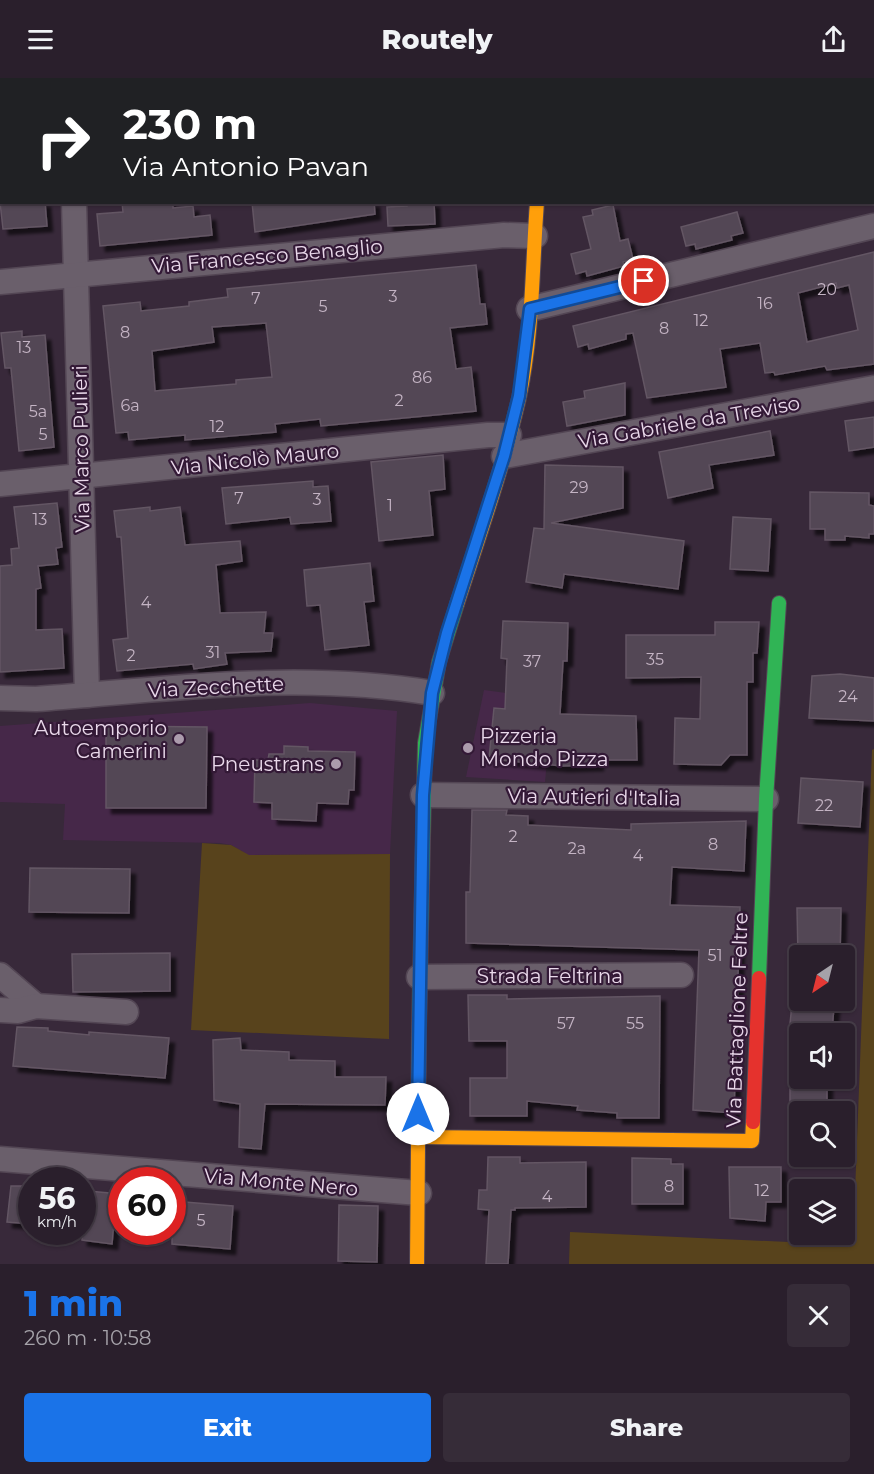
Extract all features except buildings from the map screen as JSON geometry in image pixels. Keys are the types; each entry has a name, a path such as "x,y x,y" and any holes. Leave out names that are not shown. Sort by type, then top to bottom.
{"main road":[{"path":"417,1264 423,795 432,693 447,633 507,446 524,366 537,204"},
{"name":"Via Battaglione Feltre","path":"418,1137 752,1141 766,799 779,603"}],"street":[{"name":"Via Marco Pulieri","path":"74,204 87,695"},
{"path":"530,309 874,226"},
{"name":"Via Francesco Benaglio","path":"0,282 504,235 535,236"},
{"name":"Via Gabriele da Treviso","path":"507,446 874,388"},
{"name":"Via Nicolò Mauro","path":"0,484 488,435 507,446"},
{"name":"Via Zecchette","path":"0,698 87,695 287,682 407,689 432,693"},
{"name":"Via Autieri d'Italia","path":"423,795 766,799"},
{"path":"0,975 36,1006"},
{"name":"Strada Feltrina","path":"419,977 681,975"},
{"path":"0,1010 18,1011 36,1006 126,1012"},
{"name":"Via Monte Nero","path":"0,1159 418,1193"}],"shaded area":[{"path":"484,690 553,699 545,782 466,777"},
{"path":"310,703 397,711 390,854 248,855 231,845 220,843 63,840 65,804 0,802 0,726"},
{"path":"874,749 874,1264 569,1264 570,1232 789,1242 789,1245 855,1245 872,750"},
{"path":"202,843 231,845 249,855 390,854 389,1039 191,1030"}],"traffic: fast":[{"path":"759,978 766,799 779,603"},
{"path":"419,1029 425,743 439,662 457,604"}],"traffic: slow":[{"path":"457,604 498,476 524,374 530,325 537,204"},
{"path":"417,1264 419,1029"},
{"path":"418,1137 752,1141 753,1122"}],"traffic: jam":[{"path":"753,1122 759,978"}],"place":[{"name":"Autoemporio Camerini","path":"179,739"},
{"name":"Pizzeria Mondo Pizza","path":"468,748"},
{"name":"Pneustrans","path":"336,764"}],"route":[{"path":"418,1114 423,795 432,693 447,633 504,456 519,396 526,355 530,309 644,281"}]}
